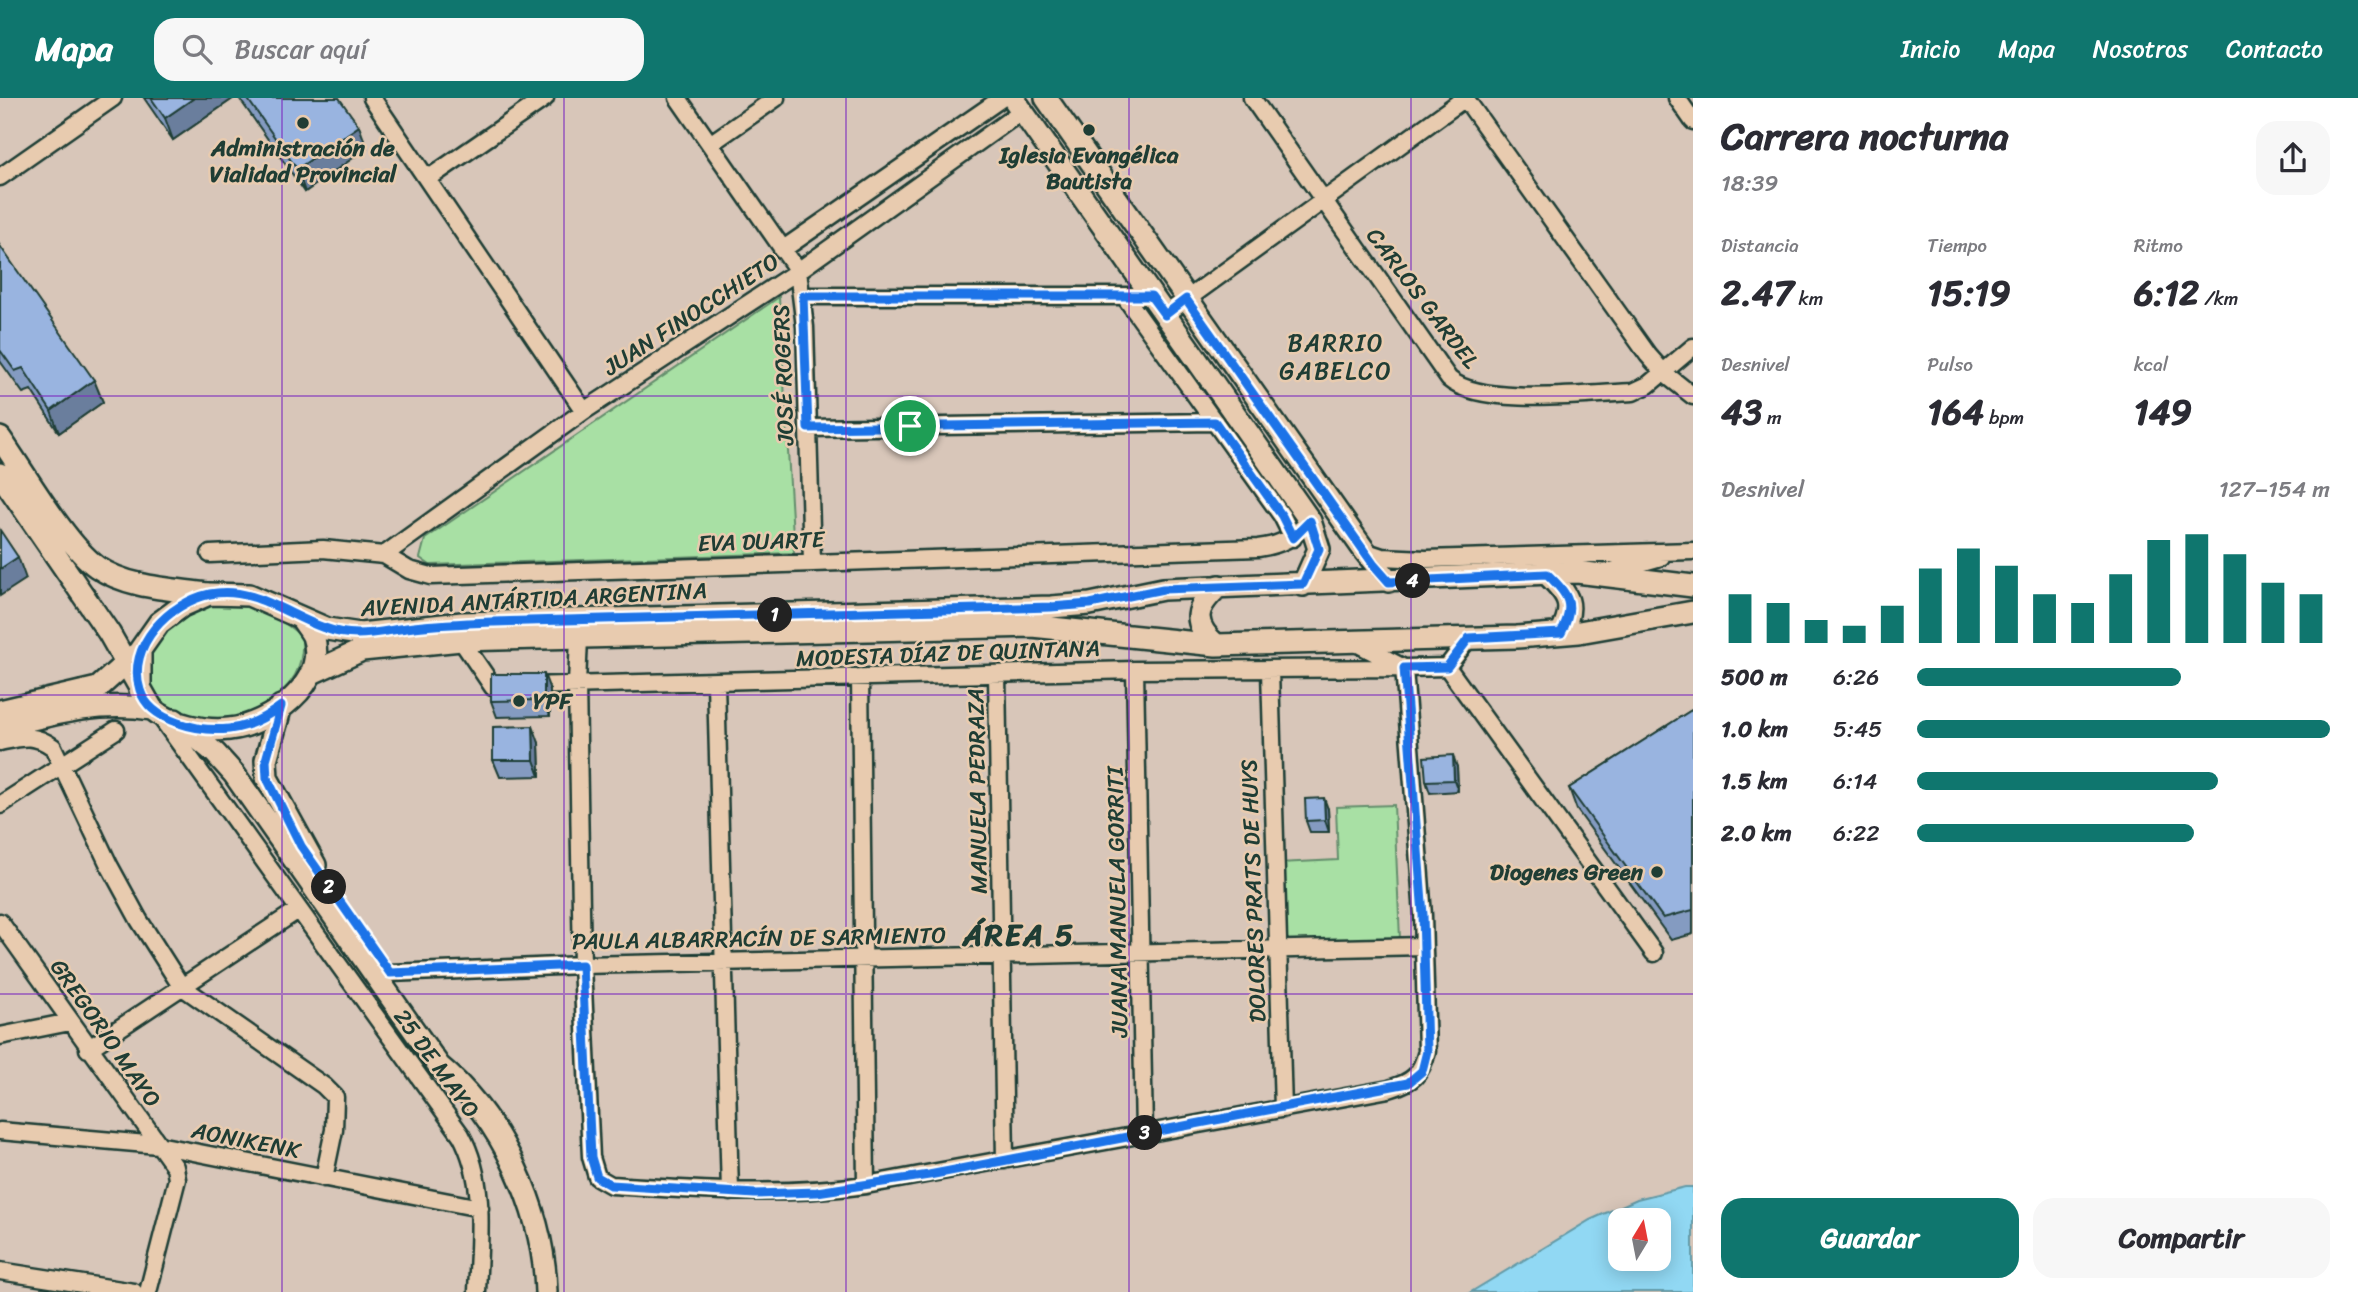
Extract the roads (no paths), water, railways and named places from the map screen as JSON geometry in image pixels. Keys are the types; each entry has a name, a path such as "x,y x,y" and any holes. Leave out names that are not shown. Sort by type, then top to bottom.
{"main road":[{"path":"1046,98 1389,582"},
{"path":"1017,105 1310,521 1319,549 1303,584"},
{"path":"0,438 74,543 99,568 125,580 209,594 249,596 301,618 313,636 315,656 312,673 295,696 255,723 229,729 206,729 157,709 121,705 89,706 0,727"},
{"path":"0,474 133,657 157,709 215,752 234,774 439,1066 458,1083"},
{"path":"1547,574 1568,596 1569,612 1561,633"},
{"name":"AVENIDA ANTÁRTIDA ARGENTINA","path":"301,618 343,633 360,634 461,623 1051,607 1090,604 1163,589 1547,574 1603,574 1693,586"},
{"path":"1216,645 1200,628 1199,620 1205,598 1219,586"},
{"path":"0,711 97,688 133,657 159,623 182,606 209,594"},
{"name":"AVENIDA ANTÁRTIDA ARGENTINA","path":"312,673 362,650 461,640 1032,626 1216,645 1561,633 1693,612"},
{"path":"281,706 266,760 267,778 301,846 452,1065 458,1083 519,1176 536,1216 547,1292"}],"street":[{"path":"0,177 113,98"},
{"path":"372,98 429,178 584,411"},
{"path":"429,178 545,98"},
{"name":"JOSÉ ROGERS","path":"678,98 798,271 803,296 812,562"},
{"path":"710,144 776,98"},
{"name":"JUAN FINOCCHIETO","path":"782,250 984,103 1002,98"},
{"name":"CARLOS GARDEL","path":"1252,98 1449,379 1459,388 1477,393 1528,396 1633,392 1648,385 1693,347"},
{"path":"1165,315 1465,98 1664,373 1693,396"},
{"path":"1677,98 1693,121"},
{"name":"JUAN FINOCCHIETO","path":"384,555 584,411 798,271 1017,105"},
{"path":"803,296 1151,296"},
{"path":"1125,296 1282,516 1293,538"},
{"path":"808,428 1215,422"},
{"name":"EVA DUARTE","path":"210,554 323,549 384,555 409,570 431,576 1258,548 1278,545 1293,538 1310,521"},
{"path":"1364,550 1382,557 1426,559 1688,551"},
{"path":"1603,574 1688,551"},
{"path":"579,638 582,965 591,1157 597,1177 611,1185 755,1194 817,1192 866,1185 1283,1109 1408,1083 1422,1071 1427,1051 1424,946 1404,668 1354,641"},
{"path":"1469,638 1447,667 1654,953"},
{"name":"MODESTA DÍAZ DE QUINTANA","path":"461,640 493,687 1135,670 1270,671 1447,667"},
{"name":"JUANA MANUELA GORRITI","path":"1135,670 1144,1133"},
{"name":"DOLORES PRATS DE HUYS","path":"1270,671 1276,950 1283,1109"},
{"name":"MANUELA PEDRAZA","path":"997,674 1005,1160"},
{"path":"860,677 866,1185"},
{"path":"716,683 730,1192"},
{"name":"25 DE MAYO","path":"157,709 461,1135 472,1156 480,1209 477,1292"},
{"path":"0,805 116,730"},
{"path":"0,742 28,735 39,736 53,747 109,865 139,920 181,986 324,1086 335,1097 334,1130 324,1178"},
{"path":"88,1049 298,909"},
{"name":"GREGORIO MAYO","path":"0,922 88,1049 175,1167 177,1179 148,1292"},
{"name":"PAULA ALBARRACÍN DE SARMIENTO","path":"390,973 582,965 1424,946"},
{"path":"0,1035 70,1022"},
{"name":"AONIKENK","path":"0,1131 158,1146 480,1209"},
{"path":"0,1271 134,1292"}],"water":[{"path":"1693,1187 1693,1292 1471,1292 1590,1220 1608,1212 1608,1271 1671,1271 1671,1208 1617,1208 1637,1199"}],"place":[{"name":"Administración de Vialidad Provincial","path":"303,123"},
{"name":"Iglesia Evangélica Bautista","path":"1089,130"},
{"name":"YPF","path":"519,701"},
{"name":"Diogenes Green","path":"1657,872"}],"district":[{"name":"BARRIO GABELCO","path":"1336,357"},
{"name":"ÁREA 5","path":"1019,935"}]}
